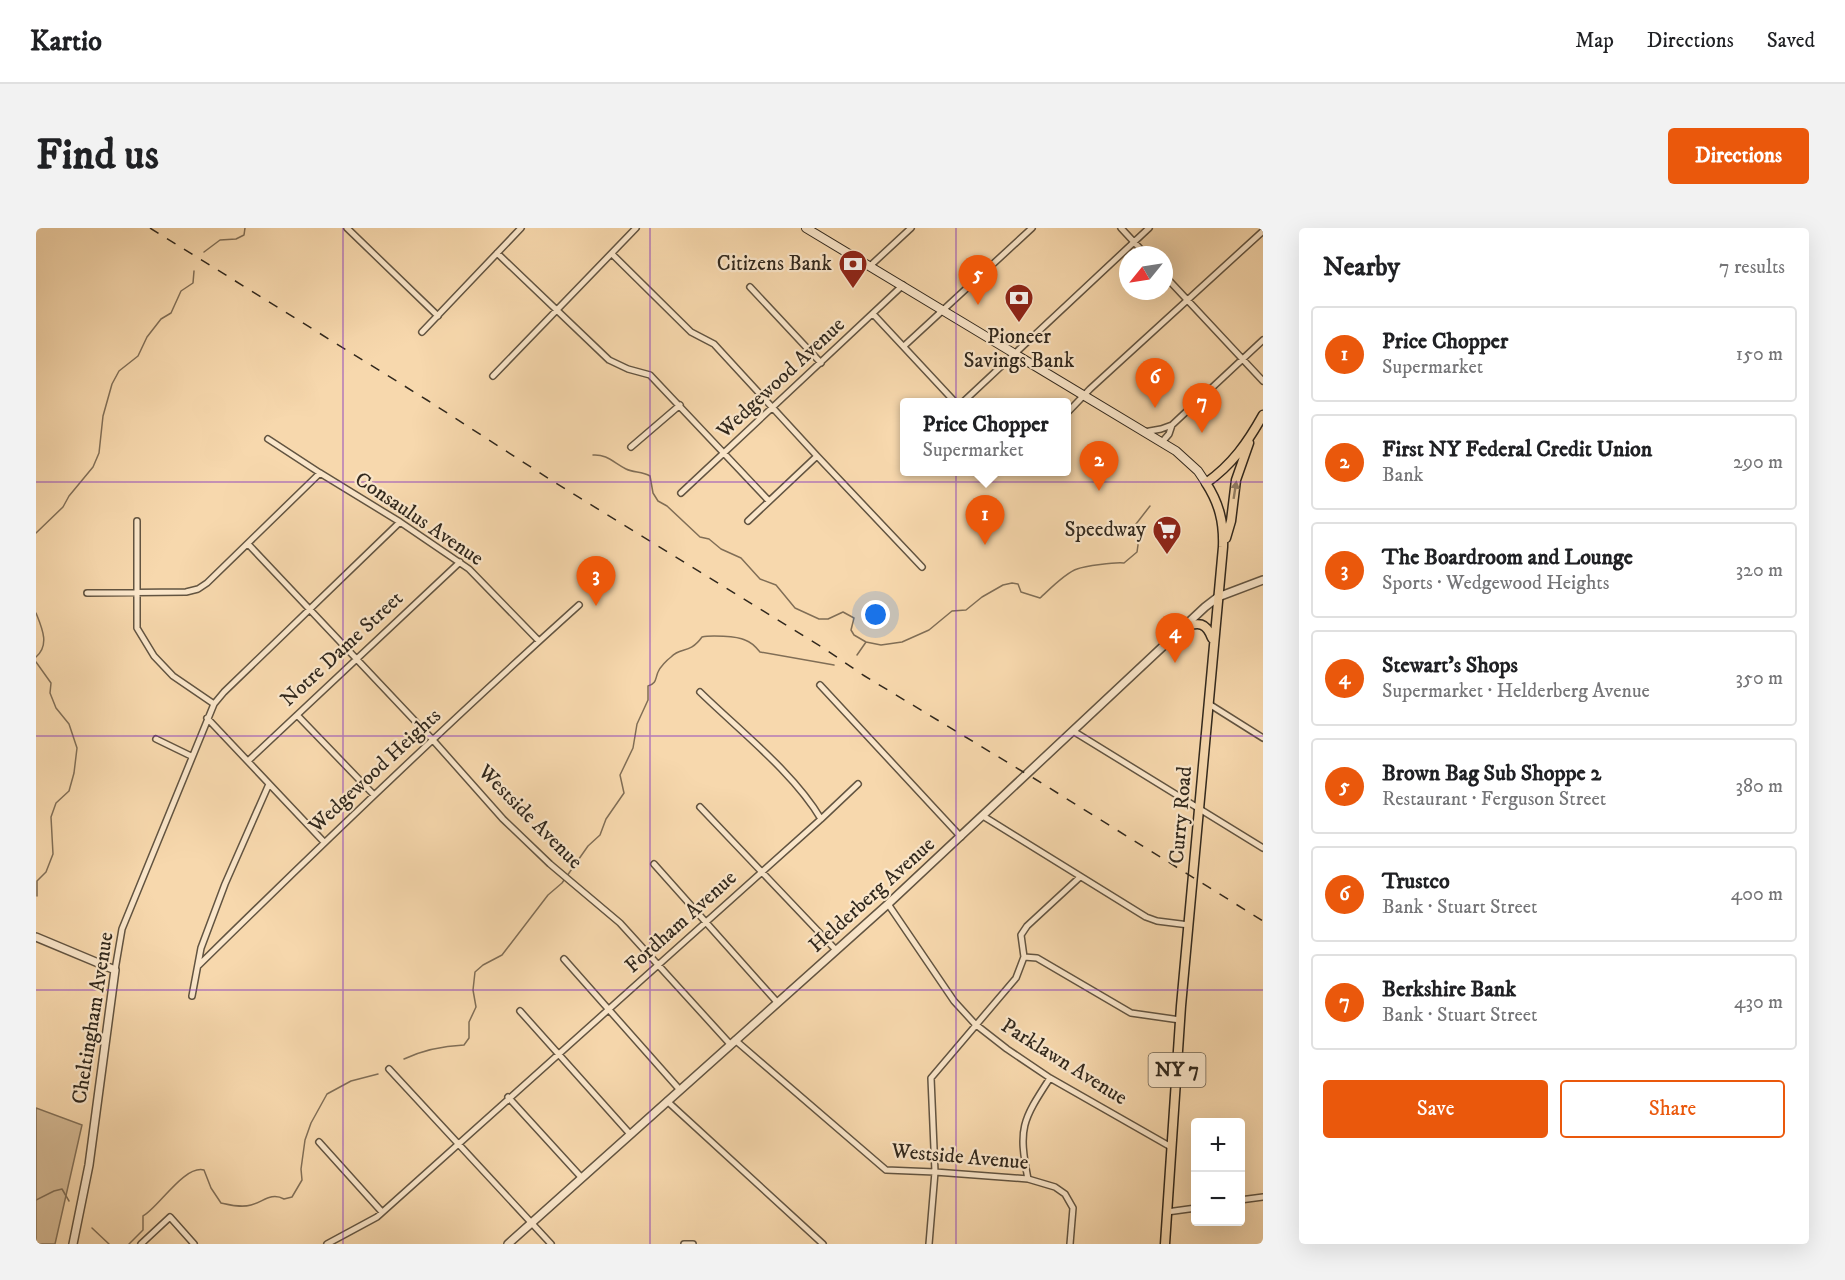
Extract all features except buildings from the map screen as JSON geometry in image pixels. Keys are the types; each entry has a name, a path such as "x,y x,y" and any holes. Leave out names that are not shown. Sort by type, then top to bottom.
{"main road":[{"path":"806,228 1162,442 1183,456 1206,483"},
{"name":"NY 7","path":"1206,483 1234,459 1263,415"},
{"name":"NY 7","path":"1223,546 1232,521 1236,480 1253,431"},
{"name":"Curry Road","path":"1165,1244 1180,1020 1223,546 1222,518 1214,495 1206,483"},
{"path":"1184,627 1203,623 1214,642"}],"street":[{"path":"347,228 438,316"},
{"path":"422,332 521,228"},
{"path":"493,376 636,228"},
{"path":"870,266 911,228"},
{"path":"904,346 1032,228"},
{"path":"1121,228 1138,246"},
{"path":"967,398 1149,228"},
{"path":"1071,409 1090,389 1263,231"},
{"path":"497,253 609,360 628,369 650,375 769,501"},
{"path":"612,254 691,332 714,344 922,567"},
{"name":"Wedgewood Avenue","path":"681,493 874,315 903,285"},
{"path":"1173,285 1263,381"},
{"path":"750,287 821,363"},
{"path":"874,315 951,398"},
{"path":"1144,432 1172,425 1263,340"},
{"path":"631,447 680,405"},
{"path":"1162,442 1169,434 1172,425"},
{"name":"Consaulus Avenue","path":"268,439 460,562 477,576 539,641"},
{"path":"747,521 817,456"},
{"path":"87,593 186,592 198,589 207,583 320,473"},
{"path":"137,521 137,628 154,656 173,676 214,704"},
{"name":"Cheltingham Avenue","path":"73,1244 89,1165 122,929 207,718 214,704 400,522"},
{"name":"Westside Avenue","path":"248,543 432,739 503,819 563,875 620,923 733,1042 885,1170 1028,1179 1055,1187 1065,1194 1073,1208 1070,1244"},
{"name":"Notre Dame Street","path":"248,761 460,562"},
{"name":"Helderberg Avenue","path":"508,1244 888,904 1218,597 1263,580"},
{"name":"Wedgewood Heights","path":"198,966 432,739 579,605"},
{"path":"820,686 960,837"},
{"path":"700,692 778,767 812,803 821,819"},
{"path":"1209,704 1263,738"},
{"path":"297,715 374,795"},
{"path":"207,718 324,842"},
{"path":"1073,731 1263,849"},
{"path":"156,739 191,756"},
{"path":"192,996 201,948 225,884 269,784"},
{"name":"Fordham Avenue","path":"327,1244 382,1212 858,784"},
{"path":"700,807 836,950"},
{"path":"983,816 1146,917 1156,921 1189,925"},
{"path":"654,864 777,1002"},
{"path":"929,1244 935,1172 931,1078 1016,978 1024,957 1021,934 1080,877"},
{"name":"Parklawn Avenue","path":"888,904 954,1001 975,1024 1050,1078 1171,1147"},
{"path":"36,937 115,970"},
{"path":"1024,957 1037,958 1131,1013 1180,1020"},
{"path":"564,958 680,1090"},
{"path":"520,1011 630,1134"},
{"path":"389,1069 551,1244"},
{"path":"1028,1179 1022,1131 1030,1109 1050,1078"},
{"path":"508,1097 581,1177"},
{"path":"667,1101 823,1244"},
{"path":"319,1142 382,1212"},
{"path":"1245,1199 1263,1197"},
{"path":"1167,1212 1191,1209"},
{"path":"141,1244 170,1217 194,1244"},
{"path":"684,1244 693,1244"}],"shaded area":[{"path":"36,1108 82,1125 55,1244 36,1244"}],"waterway":[{"path":"204,252 220,240 236,239 244,235 245,228"},
{"path":"36,533 63,507 93,467 99,453 103,416 112,384 119,371 138,356 147,337 161,319 171,313 181,291 193,283 194,271"},
{"path":"593,455 606,457 626,469 650,476 653,493 658,501 667,506 700,537 709,539 721,549 741,558 760,579 776,585 795,608 819,619 828,619 843,612 854,618 851,630 854,635 866,642"},
{"path":"857,655 866,642 881,645 902,642 929,630 952,611 966,610 982,597 1003,585 1018,584 1021,592 1040,598 1072,571 1100,564 1124,563 1137,552 1139,538 1136,524 1150,506"},
{"path":"36,613 44,636 43,647 36,657"},
{"path":"404,1059 433,1049 464,1045 469,1038 469,1022 476,1007 473,990 475,972 502,955 548,895 562,883 588,846 600,835 606,819 624,793 620,775 633,748 637,724 648,700 648,686 654,682 659,670 668,660 678,652 693,646 702,637 717,636 745,640 760,652 834,665"},
{"path":"36,662 51,683 50,693 56,708 69,724 77,748 69,791 56,803 51,817 53,854 46,872 37,881 37,896"},
{"path":"129,1244 143,1230 143,1216 180,1180 196,1170 204,1170 211,1188 221,1203 247,1206 271,1197 284,1199 292,1197 302,1180 301,1169 305,1140 311,1123 327,1094 351,1081 378,1074"},
{"path":"36,1200 62,1189 69,1201"},
{"path":"92,1228 109,1244"}],"railway":[{"path":"150,228 825,649 863,675 1263,921"}],"place":[{"name":"Citizens Bank","path":"853,290"},
{"name":"Brown Bag Sub Shoppe 2","path":"978,305"},
{"name":"Pioneer Savings Bank","path":"1019,324"},
{"name":"Trustco","path":"1155,408"},
{"name":"Berkshire Bank","path":"1202,433"},
{"name":"First NY Federal Credit Union","path":"1099,491"},
{"name":"Price Chopper","path":"985,545"},
{"name":"Speedway","path":"1167,556"},
{"name":"The Boardroom and Lounge","path":"596,606"},
{"name":"Stewart's Shops","path":"1175,663"}]}
